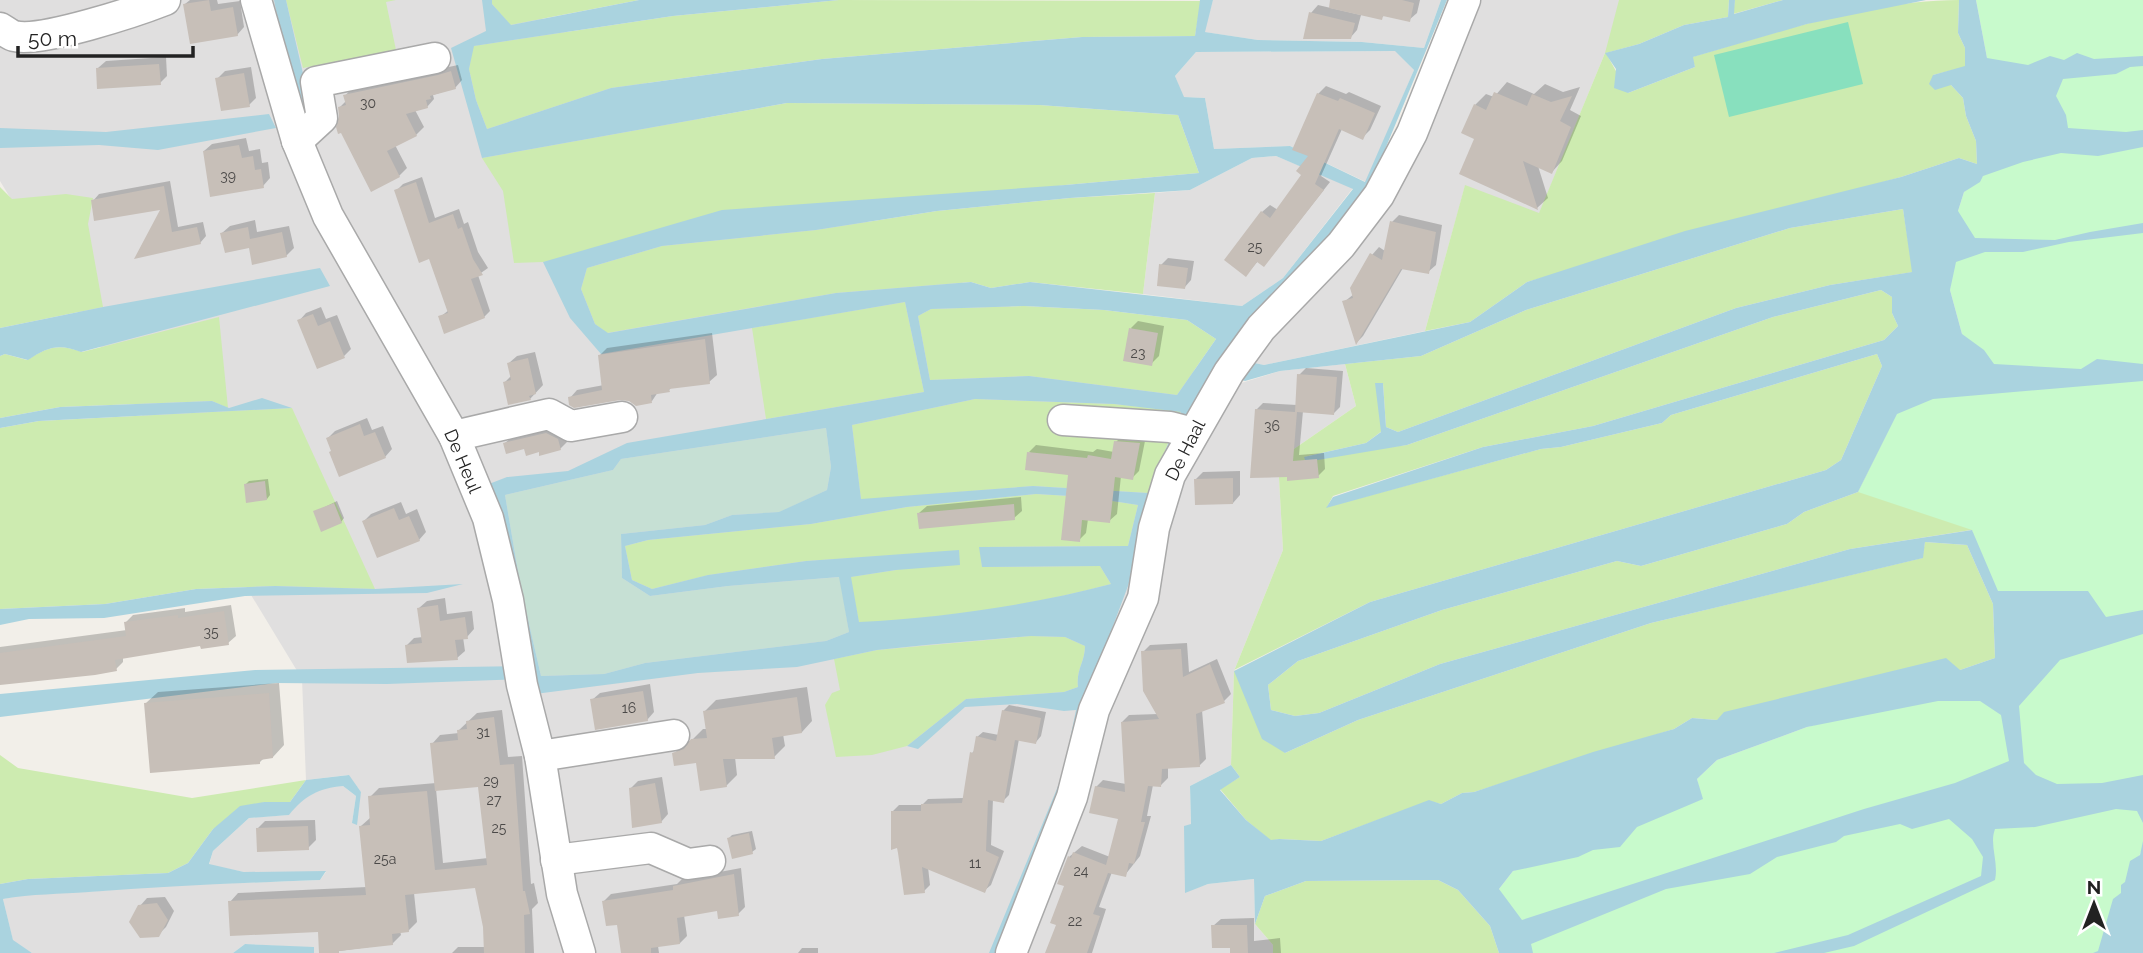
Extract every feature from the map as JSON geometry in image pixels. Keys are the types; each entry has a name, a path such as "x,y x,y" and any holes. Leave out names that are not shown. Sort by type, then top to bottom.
{"street":[{"path":"0,28 14,36 34,37 125,15 165,0"},
{"name":"De Heul","path":"256,0 297,141 328,216 454,436 488,518 540,756 562,894 580,953"},
{"name":"De Haal","path":"1012,953 1072,797 1094,710 1143,598 1154,528 1183,430 1261,328 1341,245 1379,195 1412,132 1465,0"},
{"path":"297,141 322,118 316,82 435,58"},
{"path":"454,436 549,414 571,426 622,417"},
{"path":"1063,420 1183,430"},
{"path":"540,756 674,735"},
{"path":"556,860 651,848 688,864 710,860"}],"shaded area":[{"path":"0,0 513,0 989,299 1235,385 1280,371 1345,364 1356,406 1278,460 1283,550 1234,671 1231,765 1190,786 1191,825 1185,826 1185,892 1208,884 1254,879 1255,924 1273,945 1273,953 314,953 314,948 245,944 233,953 32,953 13,941 3,899 33,893 320,880 326,872 244,872 209,865 213,851 249,818 288,815 300,801 325,787 343,786 356,796 352,823 361,792 348,775 306,780 302,679 0,181"},
{"path":"1213,0 1441,0 1424,48 1362,42 1258,40 1204,32"},
{"path":"1470,0 1647,0 1605,53 1539,214 1465,186 1425,331 1264,365 1250,362 1347,248"},
{"path":"1396,51 1414,70 1366,182 1290,146 1214,149 1205,98 1183,97 1175,76 1196,52"},
{"path":"1276,156 1353,188 1283,278 1242,306 1143,294 1155,193 1190,190 1252,158"}],"green space":[{"path":"286,0 396,0 386,2 396,50 303,68"},
{"path":"492,0 639,0 510,25 492,4"},
{"path":"839,0 1201,1 1195,36 1082,37 822,59 611,88 487,129 476,100 469,69 473,46 673,16"},
{"path":"1619,0 1729,0 1728,17 1684,25 1639,44 1606,53 1628,93 1695,67 1692,57 1790,28 1892,6 1959,0 1958,33 1965,48 1965,67 1933,75 1951,85 1963,98 1966,116 1976,141 1977,164 1959,158 1901,177 1527,282 1470,322 1425,331 1465,185 1539,213 1605,53"},
{"path":"1735,0 1783,0 1733,14"},
{"path":"1976,0 2143,0 2143,847 2098,953 1528,953 1499,889 1513,871 1702,799 1697,779 1717,760 1807,727 2059,660 1993,604 1972,530 1858,492 1897,413 1962,334 1950,290 1958,211 1964,192 1983,176 1987,58"},
{"path":"1848,22 1863,84 1729,117 1714,55"},
{"path":"787,103 1039,105 1178,115 1199,173 1065,185 543,262 514,263 503,191 482,158"},
{"path":"0,187 12,199 66,194 93,198 88,224 103,307 0,328"},
{"path":"1155,193 1143,294 1030,282 991,288 971,282 836,293 607,333 595,324 581,289 587,268 662,246 816,230 937,211"},
{"path":"1903,209 1913,272 1830,285 1736,308 1398,432 1386,427 1383,383 1376,383 1382,431 1366,443 1304,457 1407,445 1773,317 1881,290 1892,297 1892,313 1898,326 1884,340 1593,426 1483,447 1333,496 1327,507 1541,449 1561,447 1662,423 1671,415 1877,354 1882,366 1841,460 1826,470 1370,602 1235,670 1283,550 1278,460 1356,406 1345,364 1421,356 1526,310 1790,228"},
{"path":"905,302 924,392 766,419 752,328"},
{"path":"1024,306 1104,310 1187,320 1216,339 1177,395 1029,376 930,380 918,316 931,309"},
{"path":"219,317 228,408 212,401 60,407 0,418 0,356 5,354 27,360 47,349 60,347 82,352"},
{"path":"975,399 1114,404 1181,411 1148,493 1033,486 861,500 852,425"},
{"path":"292,408 375,589 275,586 196,589 105,604 0,609 0,428 39,421"},
{"path":"1897,413 2143,610 1971,530 1850,549 1440,664 1319,713 1295,716 1271,710 1268,685 1298,661 1442,610 1617,561 1641,566 1787,524 1804,512 1858,492"},
{"path":"826,428 831,467 827,490 780,512 732,515 705,525 621,534 622,578 650,596 728,586 840,577 849,632 826,641 645,663 604,674 541,676 521,589 505,495 613,470 621,459"},
{"path":"1036,494 1087,497 1138,505 1128,546 980,547 982,567 1100,566 1111,584 1050,599 987,610 859,623 850,577 896,570 959,551 806,561 709,575 652,589 632,580 625,546 648,540 811,524 907,507"},
{"path":"1925,542 1967,545 1993,604 1995,658 1960,670 1717,720 1692,718 1674,729 1474,792 1462,793 1441,804 1429,801 1321,841 1271,841 1246,820 1220,789 1240,777 1231,765 1234,670 1285,753 1358,720 1651,623 1922,558"},
{"path":"1031,636 1065,637 1085,646 1078,687 1064,692 966,699 907,746 872,755 836,757 825,705 832,693 840,690 834,659 877,650"},
{"path":"0,755 18,768 192,798 306,780 290,802 264,802 213,829 188,863 168,873 28,879 0,884"},
{"path":"1438,880 1458,890 1490,926 1499,953 1273,953 1273,945 1255,924 1265,896 1306,881"}],"water":[{"path":"274,0 286,0 308,95 301,113 291,92"},
{"path":"482,0 492,0 492,4 511,25 639,0 839,0 673,16 474,46 469,69 476,100 487,129 611,88 822,59 1082,37 1195,36 1200,0 1213,0 1205,32 1258,40 1362,42 1424,48 1441,0 1447,0 1369,188 1250,362 1264,365 1470,322 1527,282 1685,231 1901,177 1959,158 1977,164 1976,141 1966,116 1963,98 1951,85 1935,90 1929,84 1933,75 1965,66 1965,48 1958,33 1959,0 1976,0 1987,58 2028,65 2050,56 2064,60 2077,53 2094,59 2143,56 2143,66 2130,67 2116,74 2063,79 2056,96 2066,115 2068,128 2126,132 2143,130 2143,147 2098,156 2061,153 2023,162 1983,176 1980,182 1964,192 1958,211 1975,238 2055,240 2143,223 2143,233 2069,242 2023,252 1985,252 1956,262 1950,290 1962,334 1984,350 1994,364 2081,369 2097,359 2143,364 2143,381 1933,399 1897,414 1858,492 1804,512 1787,524 1641,566 1617,561 1442,610 1298,661 1268,685 1271,710 1295,716 1319,713 1440,664 1850,549 1972,530 1998,591 2088,591 2106,617 2143,610 2143,634 2060,660 2019,706 2024,763 2036,775 2057,784 2102,783 2143,775 2143,823 2137,811 2116,809 2035,827 1995,829 1995,880 1854,946 1824,953 1774,953 1848,935 1981,876 1983,857 1972,839 1949,819 1912,829 1900,824 1844,836 1836,842 1777,857 1750,874 1666,889 1531,944 1533,953 1499,953 1490,926 1458,890 1438,880 1306,881 1265,896 1255,924 1254,879 1208,884 1185,893 1184,826 1191,824 1190,786 1231,765 1240,777 1220,790 1246,820 1271,840 1321,841 1429,800 1441,804 1462,793 1474,792 1593,752 1674,729 1692,718 1717,720 1724,712 1946,658 1960,670 1995,658 1993,604 1967,545 1925,542 1923,558 1651,623 1358,720 1285,753 1262,739 1234,671 1370,602 1826,470 1841,460 1882,366 1877,354 1671,415 1662,423 1561,447 1541,449 1326,508 1333,497 1483,447 1593,426 1884,340 1898,326 1892,313 1892,297 1881,290 1773,317 1407,445 1306,462 1304,457 1366,443 1381,432 1375,383 1383,383 1386,427 1398,432 1736,308 1830,285 1912,272 1903,209 1790,228 1526,310 1421,356 1280,371 1245,381 1218,372 1157,483 1128,586 1081,711 1072,761 995,953 989,953 1063,774 1076,710 1064,711 1017,704 965,707 918,749 907,746 966,699 1064,692 1078,687 1085,646 1065,637 1031,636 877,650 797,667 698,673 535,694 527,679 387,684 276,683 0,717 0,694 255,670 530,666 489,484 507,477 568,471 627,443 924,392 905,302 601,354 570,318 543,262 722,210 1199,173 1178,115 1039,105 787,103 482,158 451,48 486,31","holes":["1395,51 1414,70 1365,182 1290,146 1214,149 1205,98 1184,97 1175,76 1196,52","1276,156 1353,189 1283,278 1242,306 1030,282 991,288 971,282 836,293 608,333 595,324 581,289 587,268 662,246 816,230 937,211 1190,190 1252,158","1024,306 1104,310 1187,320 1216,339 1177,395 1029,376 930,380 918,316 931,309","975,399 1114,404 1181,412 1148,493 1033,486 861,499 852,425","826,428 831,467 827,490 779,512 732,515 705,525 621,534 622,578 650,596 728,586 839,577 849,632 826,641 645,663 604,674 541,676 521,589 505,495 613,470 621,459","1036,494 1087,497 1138,505 1128,546 979,547 982,567 1100,566 1111,584 986,609 859,622 851,577 960,565 959,550 806,561 708,575 652,589 632,580 625,546 648,540 811,524 907,507","1938,701 1980,701 2001,715 2009,761 1955,783 1864,809 1522,920 1499,889 1513,871 1578,857 1593,850 1620,847 1637,827 1703,799 1697,779 1717,760 1807,727"]},
{"path":"1729,0 1735,0 1734,14 1783,0 1926,0 1807,24 1693,57 1695,67 1628,93 1614,88 1616,69 1605,53 1639,44 1684,25 1728,17"},
{"path":"269,114 276,128 158,150 99,145 0,148 0,128 106,132"},
{"path":"320,268 330,286 81,352 60,347 47,349 28,360 5,354 0,356 0,328"},
{"path":"262,398 292,408 39,421 0,428 0,418 60,407 212,401 229,408"},
{"path":"463,584 427,593 245,596 104,618 29,619 0,625 0,609 105,604 196,589 275,586 375,589"},
{"path":"349,775 361,792 357,825 352,823 356,796 343,786 327,789 306,798 289,815 249,818 213,851 209,864 244,872 326,871 320,880 147,888 3,899 13,940 32,953 0,953 0,884 28,879 168,873 188,863 213,829 240,806 290,802 306,780"},
{"path":"2143,841 2143,953 2093,953 2098,951 2113,899 2121,893 2121,885 2125,882 2130,861 2140,855"},
{"path":"245,944 314,947 314,953 233,953"}],"building":[{"path":"209,0 211,11 233,7 238,36 190,44 183,4"},
{"path":"1330,0 1402,0 1414,3 1410,22 1383,16 1382,20 1329,8"},
{"path":"1309,12 1355,23 1351,39 1303,39"},
{"path":"159,64 161,85 97,89 96,68"},
{"path":"451,71 456,89 430,96 431,99 426,100 428,108 406,114 417,136 387,151 400,177 371,192 341,133 338,134 338,107 346,105 343,95"},
{"path":"244,73 250,107 221,111 215,78"},
{"path":"1494,92 1527,106 1532,94 1551,102 1572,96 1560,121 1571,127 1552,174 1523,161 1538,210 1459,174 1474,139 1461,133 1474,104 1486,110"},
{"path":"1317,93 1338,101 1340,98 1375,113 1363,140 1339,129 1315,184 1324,190 1264,267 1257,262 1246,277 1224,260 1261,211 1270,218 1301,175 1296,171 1308,156 1292,150"},
{"path":"239,145 242,158 253,156 255,170 261,169 264,188 210,197 203,151"},
{"path":"416,182 429,223 453,214 458,229 462,227 473,259 483,275 471,279 485,318 444,334 438,316 448,313 429,259 419,263 394,190"},
{"path":"164,186 172,232 197,227 201,244 134,259 160,210 94,221 91,200"},
{"path":"1390,221 1436,232 1429,274 1401,269 1356,345 1342,301 1353,298 1350,288 1370,253 1382,260"},
{"path":"248,227 250,239 282,232 287,257 252,265 249,248 225,253 220,233"},
{"path":"1159,264 1188,268 1185,289 1157,286"},
{"path":"313,314 318,326 330,321 345,358 317,369 297,320"},
{"path":"1129,328 1158,333 1152,366 1123,361"},
{"path":"705,339 710,384 669,389 670,392 651,395 652,403 636,406 629,401 620,400 574,408 569,405 568,397 602,390 598,355"},
{"path":"528,358 536,394 529,396 531,400 508,405 503,382 511,380 507,363"},
{"path":"1297,374 1337,377 1334,415 1297,412 1293,461 1317,459 1319,478 1287,481 1287,477 1250,478 1255,409 1295,412"},
{"path":"360,424 364,436 375,432 386,458 339,477 326,438"},
{"path":"546,433 558,439 561,450 539,456 539,452 526,456 524,449 506,454 503,443"},
{"path":"1114,441 1140,443 1133,480 1115,477 1110,523 1082,520 1080,542 1061,540 1068,475 1025,470 1027,452 1111,459"},
{"path":"1233,478 1233,504 1195,505 1194,479"},
{"path":"265,481 267,500 246,503 244,484"},
{"path":"334,503 342,523 321,532 313,511"},
{"path":"1014,504 1015,520 919,529 917,513"},
{"path":"394,508 399,520 409,516 420,541 377,558 362,521"},
{"path":"438,605 440,621 465,617 468,639 455,640 458,660 407,663 405,645 422,643 417,608"},
{"path":"224,611 229,645 201,649 200,646 115,660 117,671 95,675 0,685 0,653 126,636 124,622"},
{"path":"1181,649 1183,677 1210,664 1225,703 1196,714 1200,767 1162,769 1161,787 1148,786 1141,822 1145,822 1134,864 1129,863 1126,877 1108,873 1093,914 1100,916 1087,953 1045,953 1056,925 1050,923 1064,886 1057,884 1068,856 1071,858 1073,852 1106,865 1118,819 1089,813 1095,786 1125,792 1121,722 1159,719 1143,691 1141,651"},
{"path":"643,691 648,721 595,730 590,699"},
{"path":"269,693 273,758 260,760 260,764 150,773 144,703"},
{"path":"797,697 802,733 772,738 775,759 723,759 727,787 700,791 696,763 674,766 672,753 684,749 691,739 707,738 703,711"},
{"path":"1002,710 1041,718 1036,744 1015,740 1004,803 988,800 986,851 999,857 985,893 922,867 925,893 904,895 897,848 891,850 891,811 921,811 921,804 962,803 970,752 973,753 976,736 996,741"},
{"path":"494,717 500,765 514,764 523,891 530,914 524,915 525,953 484,953 483,927 475,888 405,895 409,932 392,934 393,945 339,953 319,953 318,932 230,936 228,901 366,895 359,826 370,825 368,796 427,791 435,870 487,865 478,787 435,791 430,743 458,740 457,730 467,729 466,721"},
{"path":"655,783 662,823 632,828 629,788"},
{"path":"308,826 309,850 257,852 256,828"},
{"path":"749,833 753,854 732,859 727,838"},
{"path":"734,874 739,916 718,919 717,911 677,918 680,944 651,948 651,953 621,953 617,925 606,926 602,901 673,890 673,886"},
{"path":"157,903 168,920 159,937 140,938 129,922 138,905"},
{"path":"1211,925 1247,925 1248,953 1230,953 1230,948 1212,948"}]}
